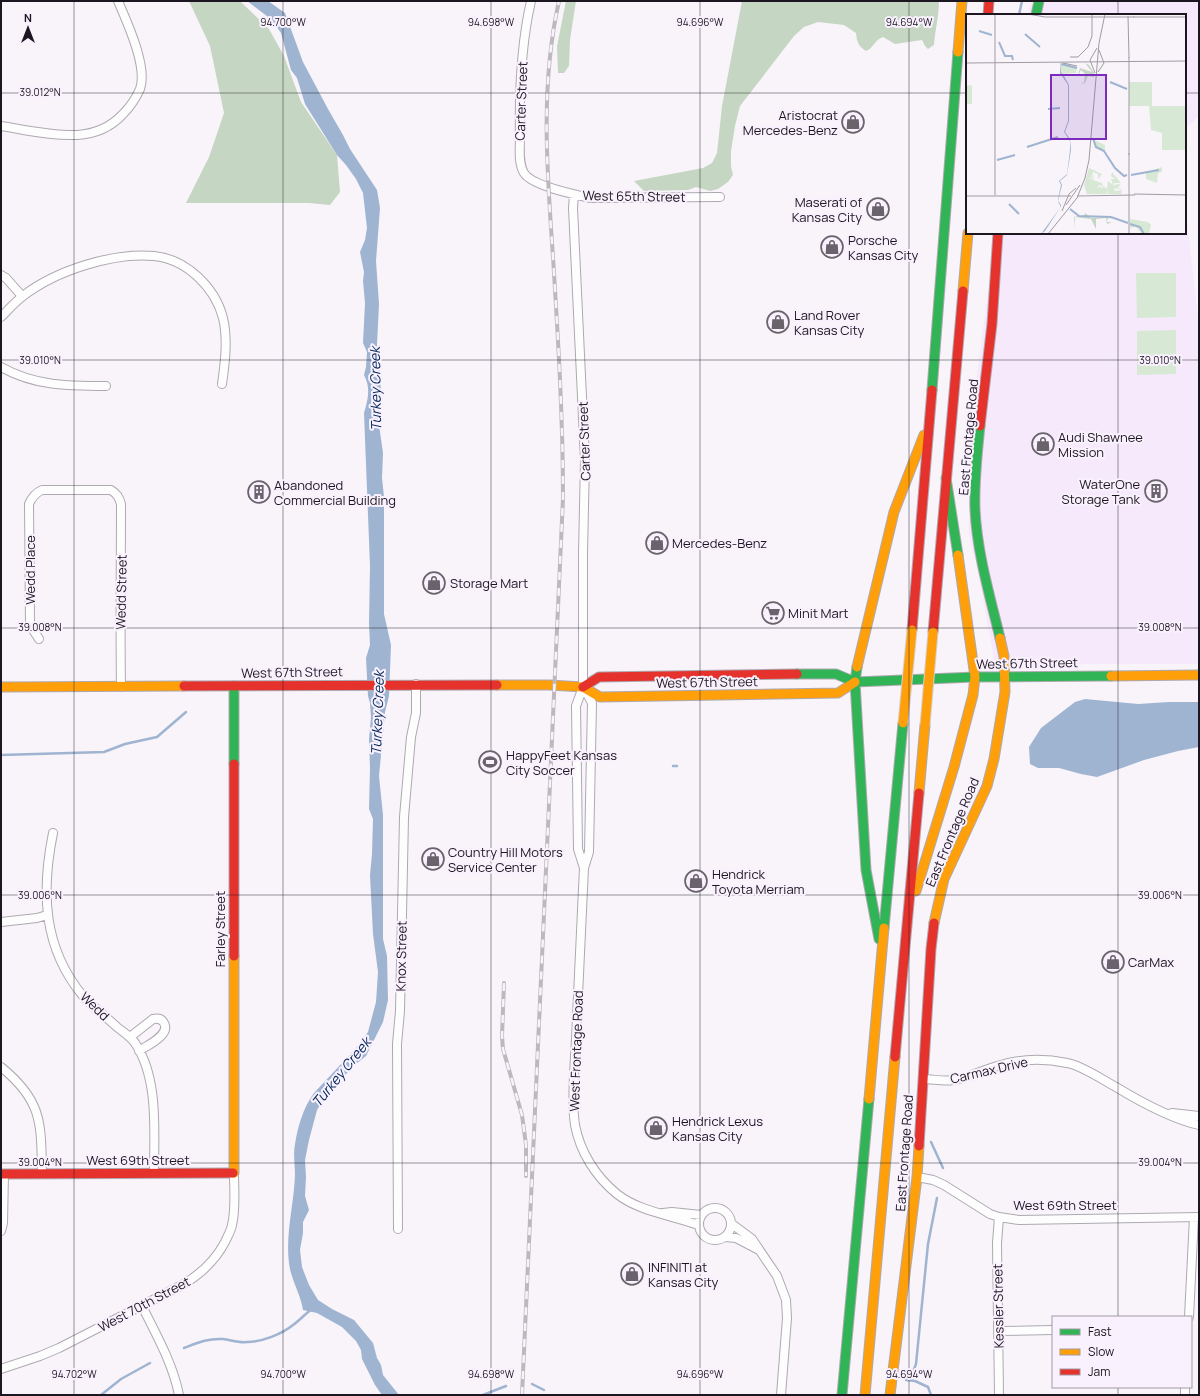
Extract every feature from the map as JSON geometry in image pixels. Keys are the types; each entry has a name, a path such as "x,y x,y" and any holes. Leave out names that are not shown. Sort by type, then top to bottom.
{"main road":[{"path":"842,1395 930,419 962,6 959,1"},
{"path":"1036,14 1039,1"},
{"path":"865,1395 968,234"},
{"name":"East Frontage Road","path":"890,1395 917,1177 931,949 935,917 944,879 987,786 994,759 1005,692 1004,656 983,568 975,508 976,465 991,330 998,234"},
{"path":"882,958 866,870 855,682 857,662 894,512 930,419"},
{"path":"908,918 954,767 973,695 975,677 946,478"},
{"name":"West 67th Street","path":"1,687 360,684 554,685 583,687 600,697 754,685 836,674 855,682 975,677 1199,675"},
{"name":"West 67th Street","path":"583,687 599,677 754,685 838,693 855,682"},
{"name":"Farley Street","path":"234,686 234,1173"},
{"name":"West 69th Street","path":"2,1174 234,1173"}],"street":[{"path":"1,126 61,135 77,135 93,132 107,127 118,120 134,100 140,88 142,75 129,26 118,1"},
{"name":"Carter Street","path":"531,1 524,42 521,78 520,161 524,173 528,178 548,187"},
{"name":"West 65th Street","path":"548,187 574,195 592,198 720,197"},
{"name":"Carter Street","path":"574,195 573,208 585,460 583,687"},
{"path":"1,317 22,296 67,271 111,259 131,256 156,256 187,268 203,281 211,291 220,309 224,327 225,354 222,384"},
{"path":"1,275 22,296"},
{"path":"1,367 29,380 47,384 67,386 106,386"},
{"name":"Wedd Street","path":"32,498 36,493 42,490 111,490 119,497 121,504 122,587 120,624 121,686"},
{"name":"Wedd Place","path":"32,498 29,504 30,625 39,639"},
{"name":"Knox Street","path":"398,1229 397,1044 400,1011 404,817 411,737 416,713 416,684"},
{"name":"West Frontage Road","path":"583,687 592,703 589,852 584,868 575,1061 575,1126 585,1155 596,1173 611,1189 636,1205 698,1225"},
{"name":"West Frontage Road","path":"583,687 576,706 578,849 584,868"},
{"path":"577,778 590,778"},
{"name":"Wedd","path":"53,833 46,870 47,915 52,939 60,960 70,979 84,997 130,1037 139,1052 149,1078 152,1093 154,1173"},
{"path":"1,922 37,918 47,915"},
{"path":"130,1037 153,1019 160,1019 164,1024 165,1030 162,1035 139,1052"},
{"name":"Carmax Drive","path":"923,1079 952,1081 973,1076 995,1067 1019,1061 1042,1059 1069,1063 1096,1076 1127,1094 1185,1122 1199,1125"},
{"path":"1,1067 24,1089 34,1106 40,1125 42,1173"},
{"name":"Carmax Drive","path":"1163,1111 1199,1116"},
{"name":"West 70th Street","path":"1,1369 40,1356 58,1348 194,1278 214,1259 232,1227 234,1217 234,1173"},
{"path":"1,1231 3,1223 2,1174"},
{"name":"West 69th Street","path":"917,1177 933,1180 944,1185 990,1214 1019,1220 1196,1217"},
{"path":"760,1251 736,1238 725,1237 716,1240 706,1238 698,1225 701,1215 709,1208 719,1208 728,1214 732,1224 752,1239 777,1276 786,1300 787,1318 781,1395"},
{"name":"West Frontage Road","path":"662,1214 672,1212 701,1215"},
{"name":"Kessler Street","path":"999,1217 997,1243 999,1395"},
{"path":"1189,1316 1196,1217"},
{"path":"725,1237 729,1233 732,1224"},
{"path":"142,1306 171,1367 177,1382 179,1395"},
{"path":"999,1331 1052,1330"}],"shaded area":[{"path":"1031,1 1199,1 1199,116 1186,128 1186,14 1028,14"},
{"path":"1186,211 1199,327 1199,664 995,664 978,572 969,534 969,483 973,404 996,234 1186,234"}],"green space":[{"path":"189,1 240,1 269,29 284,56 301,102 337,155 340,192 330,205 309,203 186,203 209,157 224,113 210,46"},
{"path":"566,1 576,1 570,40 569,66 564,73 558,73 557,46"},
{"path":"742,1 939,1 934,45 928,49 922,40 895,44 883,37 877,40 871,48 866,51 858,44 856,33 844,25 818,22 804,27 794,36 740,106 731,151 731,166 733,175 728,182 718,189 710,191 696,187 688,190 644,191 634,181 703,168 712,163 717,153 722,106"},
{"path":"1136,273 1176,273 1176,317 1137,318"},
{"path":"1176,330 1176,374 1137,375 1137,331"}],"water":[{"name":"Turkey Creek","path":"247,1 268,1 285,13 303,62 350,149 377,190 380,208 376,261 379,304 377,345 381,396 378,418 383,453 384,614 391,645 389,696 385,712 379,776 383,815 383,939 387,956 388,1000 383,1022 366,1056 356,1064 326,1095 317,1110 305,1160 305,1196 309,1210 303,1222 300,1250 302,1267 309,1285 318,1300 354,1320 373,1343 383,1375 399,1395 382,1395 375,1385 362,1359 361,1350 356,1341 342,1327 317,1313 303,1310 301,1300 291,1274 288,1257 295,1175 294,1148 302,1117 314,1093 357,1047 368,1032 376,1002 378,972 373,934 370,875 373,819 369,809 369,739 371,718 366,658 370,645 370,566 364,413 368,398 368,384 364,375 367,352 363,343 365,303 363,281 364,272 360,252 365,240 367,228 363,193 356,179 337,155 305,104 297,78 291,70 281,33 272,20"},
{"path":"1085,699 1138,704 1199,702 1199,747 1144,760 1097,777 1059,768 1038,768 1030,764 1029,747 1041,728 1075,702"}],"waterway":[{"path":"1019,14 1022,1"},
{"path":"1,755 104,752 125,744 157,737 186,712"},
{"path":"931,1142 943,1168"},
{"path":"910,1380 916,1364 928,1244 937,1198"},
{"path":"184,1348 212,1339 223,1339 238,1342 253,1342 265,1339 278,1334 296,1323 312,1309"},
{"path":"101,1395 121,1379 150,1363"},
{"path":"906,1380 915,1381 928,1387 931,1395"},
{"path":"532,1384 544,1390"},
{"path":"483,1395 506,1386"}],"railway":[{"path":"522,1395 563,498 560,377 547,161 547,97 549,64 559,1"},
{"path":"504,983 503,1049 522,1115 526,1145 526,1176"}],"traffic: fast":[{"path":"1036,14 1039,1"},
{"path":"932,390 958,52"},
{"path":"980,426 975,488 976,525 984,574 1000,638"},
{"path":"946,478 958,555"},
{"path":"857,667 855,682 866,870 879,939"},
{"path":"797,674 836,674 855,682 975,677 1111,676"},
{"path":"234,686 234,764"},
{"path":"884,928 903,723"},
{"path":"842,1395 869,1099"}],"traffic: slow":[{"path":"958,52 962,1"},
{"path":"963,291 968,234"},
{"path":"857,667 894,512 924,435"},
{"path":"916,891 954,767 973,695 975,677 958,555"},
{"path":"903,723 912,630"},
{"path":"925,725 933,632"},
{"path":"934,923 944,879 987,786 994,759 1005,692 1004,656 1000,638"},
{"path":"1111,676 1199,675"},
{"path":"497,685 549,685 583,687 600,697 838,693 855,682"},
{"path":"1,687 184,686"},
{"path":"919,793 925,725"},
{"path":"869,1099 884,928"},
{"path":"233,1173 234,956"},
{"path":"865,1395 895,1057"},
{"path":"890,1395 917,1177 919,1146"}],"traffic: jam":[{"path":"988,14 989,1"},
{"path":"980,426 992,324 998,234"},
{"path":"933,632 963,291"},
{"path":"912,630 932,390"},
{"path":"583,687 599,677 797,674"},
{"path":"184,686 497,685"},
{"path":"234,764 234,956"},
{"path":"895,1057 919,793"},
{"path":"919,1146 931,949 934,923"},
{"path":"1,1174 233,1173"}],"place":[{"name":"Aristocrat Mercedes-Benz","path":"853,122"},
{"name":"Maserati of Kansas City","path":"878,209"},
{"name":"Porsche Kansas City","path":"832,247"},
{"name":"Land Rover Kansas City","path":"778,322"},
{"name":"Audi Shawnee Mission","path":"1043,444"},
{"name":"WaterOne Storage Tank","path":"1156,491"},
{"name":"Abandoned Commercial Building","path":"259,492"},
{"name":"Mercedes-Benz","path":"657,543"},
{"name":"Storage Mart","path":"434,583"},
{"name":"Minit Mart","path":"773,613"},
{"name":"HappyFeet Kansas City Soccer","path":"490,762"},
{"name":"Country Hill Motors Service Center","path":"433,859"},
{"name":"Hendrick Toyota Merriam","path":"696,881"},
{"name":"CarMax","path":"1113,962"},
{"name":"Hendrick Lexus Kansas City","path":"656,1128"},
{"name":"INFINITI at Kansas City","path":"632,1274"}]}
